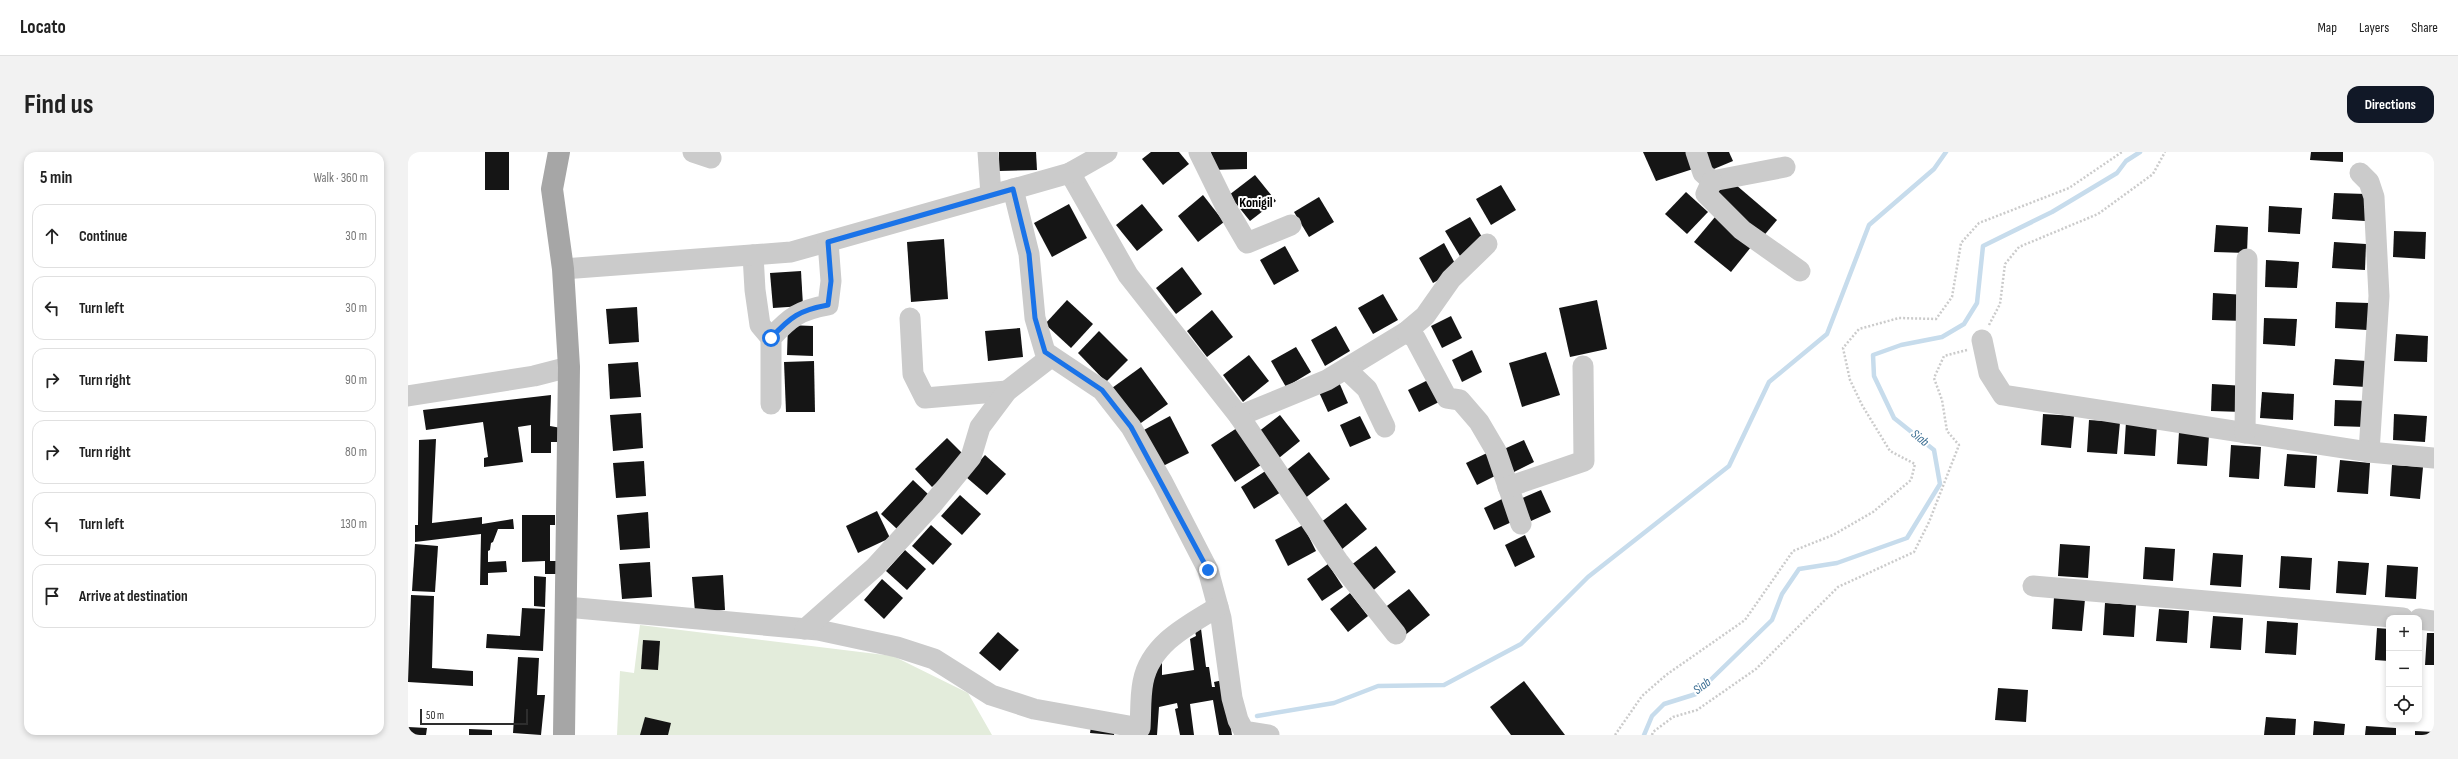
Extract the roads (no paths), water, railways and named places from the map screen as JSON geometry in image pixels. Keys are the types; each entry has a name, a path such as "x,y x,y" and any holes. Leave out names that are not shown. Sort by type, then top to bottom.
{"main road":[{"path":"559,152 552,189 563,269 569,367 564,735"}],"street":[{"path":"988,152 991,195"},
{"path":"563,269 791,252 1070,173 1107,152"},
{"path":"1199,152 1226,207 1247,243 1291,225"},
{"path":"1696,152 1703,173 1712,181"},
{"path":"1712,181 1785,167"},
{"path":"1070,173 1128,275 1239,416 1338,561 1396,634"},
{"path":"2360,173 2368,182 2374,198 2379,296 2369,452"},
{"path":"1712,181 1706,194 1742,230 1800,271"},
{"path":"1013,189 1029,254 1035,318 1045,352 1102,390 1131,427 1208,570 1218,607 1232,698 1238,720 1244,731 1270,735"},
{"path":"771,338 788,319 812,308 828,305 831,281 828,242"},
{"path":"1239,416 1327,380 1406,332 1426,316 1451,279 1488,244"},
{"path":"753,255 755,290 760,325 771,338 771,404"},
{"path":"2245,433 2247,259"},
{"path":"910,318 913,374 925,398 1007,390"},
{"path":"1406,332 1414,338 1446,398 1460,400 1479,422 1496,451 1521,524"},
{"path":"1982,340 1989,373 2003,395 2369,452 2434,458"},
{"path":"805,629 875,567 931,506 971,458 980,426 1007,390 1051,357"},
{"path":"1508,487 1584,461 1583,366"},
{"path":"408,396 534,376 569,367"},
{"path":"1346,369 1367,390 1385,427"},
{"path":"2033,586 2386,617"},
{"path":"566,607 805,629 898,647 934,659 991,695 1034,709 1140,728 1143,682 1150,662 1178,631 1218,607"},
{"path":"2422,619 2434,621"}],"waterway":[{"path":"1257,716 1334,703 1378,686 1444,685 1521,644 1588,577 1729,466 1769,382 1827,334 1869,225 1934,169 1946,152"},
{"name":"Siab","path":"1644,735 1652,716 1664,704 1696,694 1772,620 1782,594 1799,569 1837,563 1907,538 1940,484 1934,450 1894,418 1874,376 1873,355 1901,345 1942,337 1964,324 1977,303 1983,246 2052,212 2117,173 2126,161 2140,152"}],"district":[{"name":"Konigil","path":"1256,202"}]}
